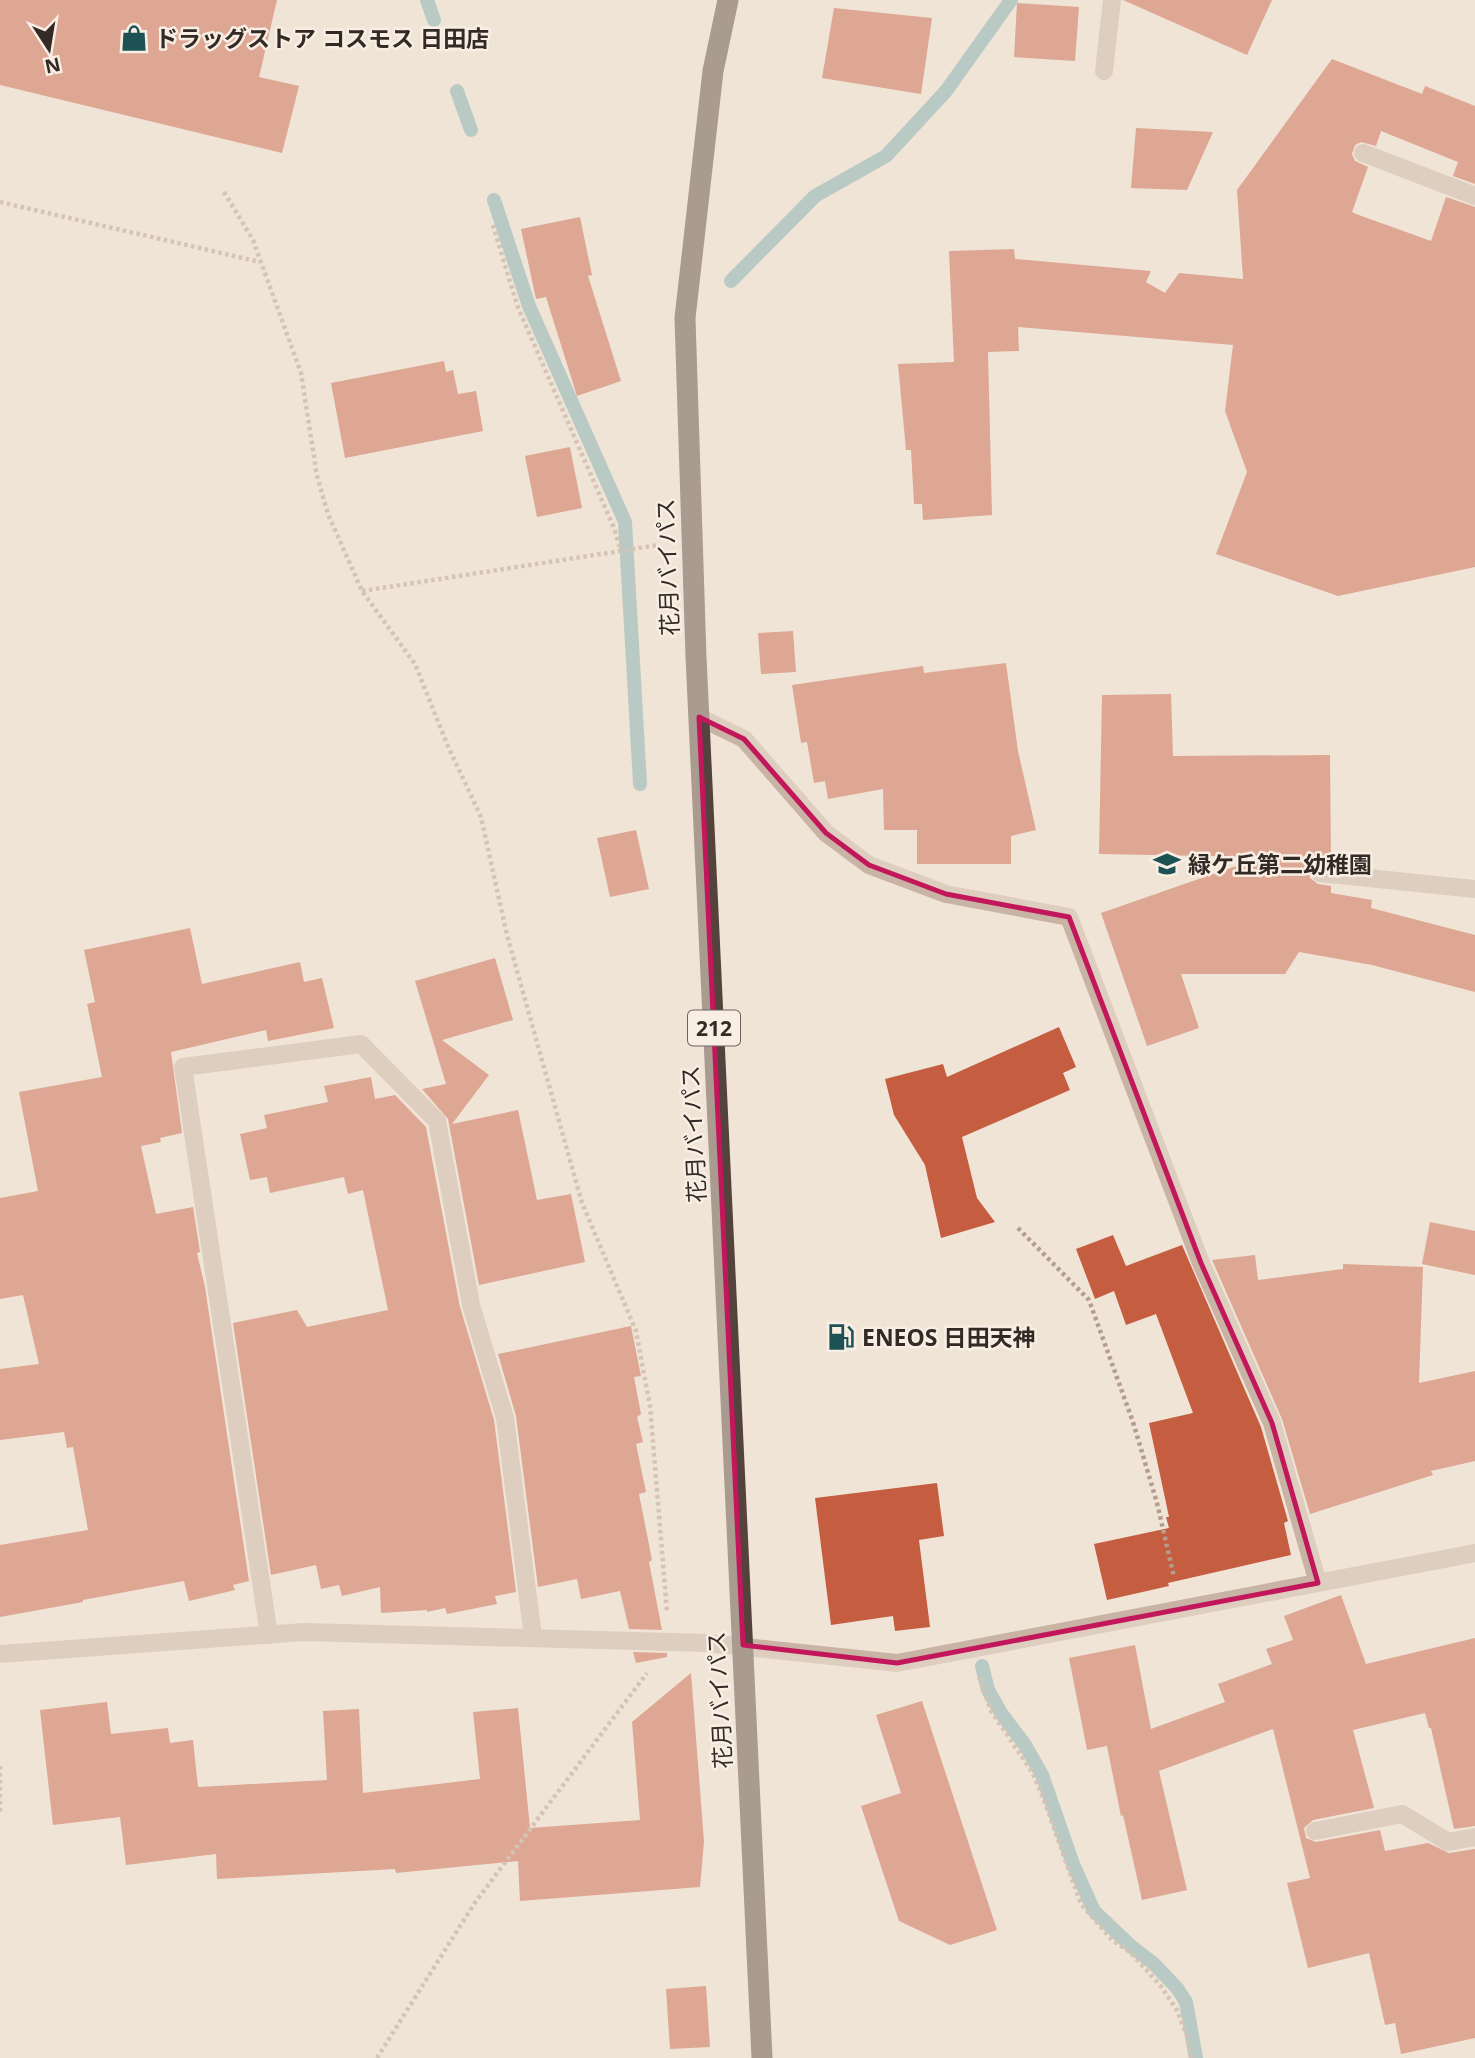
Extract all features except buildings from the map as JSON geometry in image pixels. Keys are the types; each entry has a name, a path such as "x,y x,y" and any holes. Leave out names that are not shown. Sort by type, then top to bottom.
{"highway":[{"name":"花月バイパス","path":"728,0 713,71 685,318 699,716 762,2058"}],"street":[{"path":"1104,71 1112,0"},
{"path":"1363,153 1475,196"},
{"path":"699,716 744,739 826,833 869,865 946,894 1069,917 1200,1263 1272,1423 1318,1583"},
{"path":"1320,873 1475,889"},
{"path":"269,1635 183,1067 361,1044 437,1121 471,1305 505,1418 533,1637"},
{"path":"0,1654 304,1632 743,1645 897,1663 1475,1553"},
{"path":"1315,1831 1402,1814 1448,1842 1475,1837"}],"path":[{"path":"224,192 253,240 300,373 317,477 328,514 362,591 415,664 447,744 481,817 507,935 582,1203 636,1331 650,1406 670,1642 474,1904 377,2058"},
{"path":"0,202 261,263"},
{"path":"493,225 517,305 614,528 621,551"},
{"path":"362,591 653,546"},
{"path":"1018,1228 1089,1300 1133,1422 1157,1503 1181,1609"},
{"path":"974,1649 978,1675 990,1711 1032,1772 1081,1904 1112,1940 1130,1952 1160,1984 1177,2010 1187,2035 1191,2058"},
{"path":"0,1766 0,1813"}],"highlighted area":[{"path":"699,717 744,739 826,833 869,865 946,894 1069,917 1201,1263 1272,1423 1318,1583 897,1663 743,1645"}],"waterway":[{"path":"427,0 434,20"},
{"path":"731,281 815,196 886,156 946,91 1011,0"},
{"path":"457,91 471,130"},
{"path":"494,200 529,306 625,522 640,784"},
{"path":"982,1666 988,1690 1042,1775 1073,1864 1094,1911 1177,1988 1186,2002 1196,2058"}],"place":[{"name":"ドラッグストア コスモス 日田店","path":"134,38"},
{"name":"緑ケ丘第二幼稚園","path":"1167,864"},
{"name":"ENEOS 日田天神","path":"841,1337"}]}
